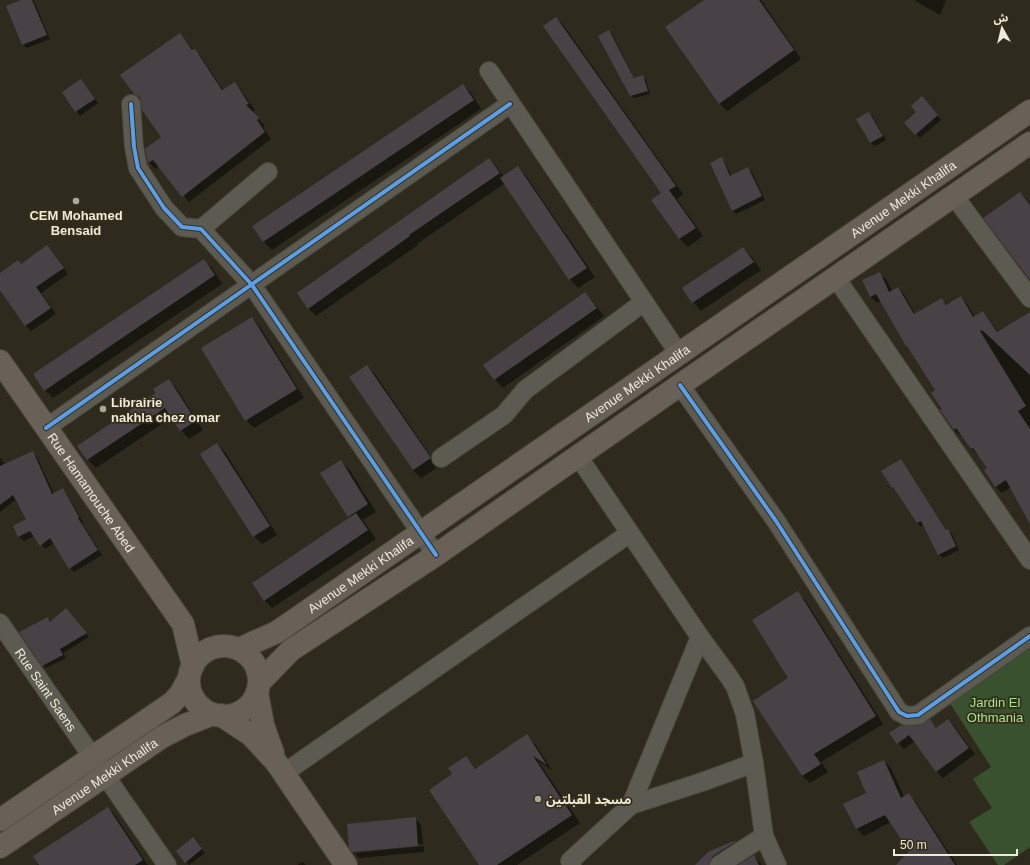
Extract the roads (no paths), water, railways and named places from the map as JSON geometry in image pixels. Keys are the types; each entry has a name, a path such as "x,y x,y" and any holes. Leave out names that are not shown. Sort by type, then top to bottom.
{"main road":[{"name":"Avenue Mekki Khalifa","path":"233,648 277,632 1030,112"},
{"name":"Avenue Mekki Khalifa","path":"258,687 292,650 436,555 1030,144"},
{"name":"Rue Hamamouche Abed","path":"0,361 183,624"},
{"path":"183,624 246,654 254,663 258,675 263,725 280,768"},
{"path":"183,624 191,672 190,687 193,696 204,709 217,714 251,735 280,768 346,865"},
{"path":"191,672 198,657 206,651 216,647 233,648"},
{"name":"Avenue Mekki Khalifa","path":"0,820 172,703 181,693 191,672"},
{"path":"217,714 230,715 247,707 253,700 258,687"},
{"name":"Avenue Mekki Khalifa","path":"0,847 162,737 185,724 217,714"}],"street":[{"path":"489,71 679,354"},
{"path":"131,104 134,147 138,168 164,208 182,227 201,230 252,285 436,555"},
{"path":"46,428 510,104"},
{"path":"201,230 268,172"},
{"path":"954,196 1030,298"},
{"path":"836,278 1030,560"},
{"path":"441,458 504,415 525,390 644,302"},
{"path":"680,385 776,521 899,712 907,716 918,715 1030,636"},
{"path":"578,456 700,637 735,686 745,714 754,763 764,836 777,865"},
{"path":"280,768 630,533"},
{"name":"Rue Saint Saens","path":"0,623 166,865"},
{"path":"572,865 570,861 631,804 700,637"},
{"path":"631,804 702,782 754,763"},
{"path":"720,865 764,836"}],"place":[{"name":"CEM Mohamed Bensaid","path":"76,201"},
{"name":"Librairie nakhla chez omar","path":"103,409"},
{"name":"مسجد القبلتين","path":"538,799"}],"park label":[{"name":"Jardin El Othmania","path":"995,710"}]}
